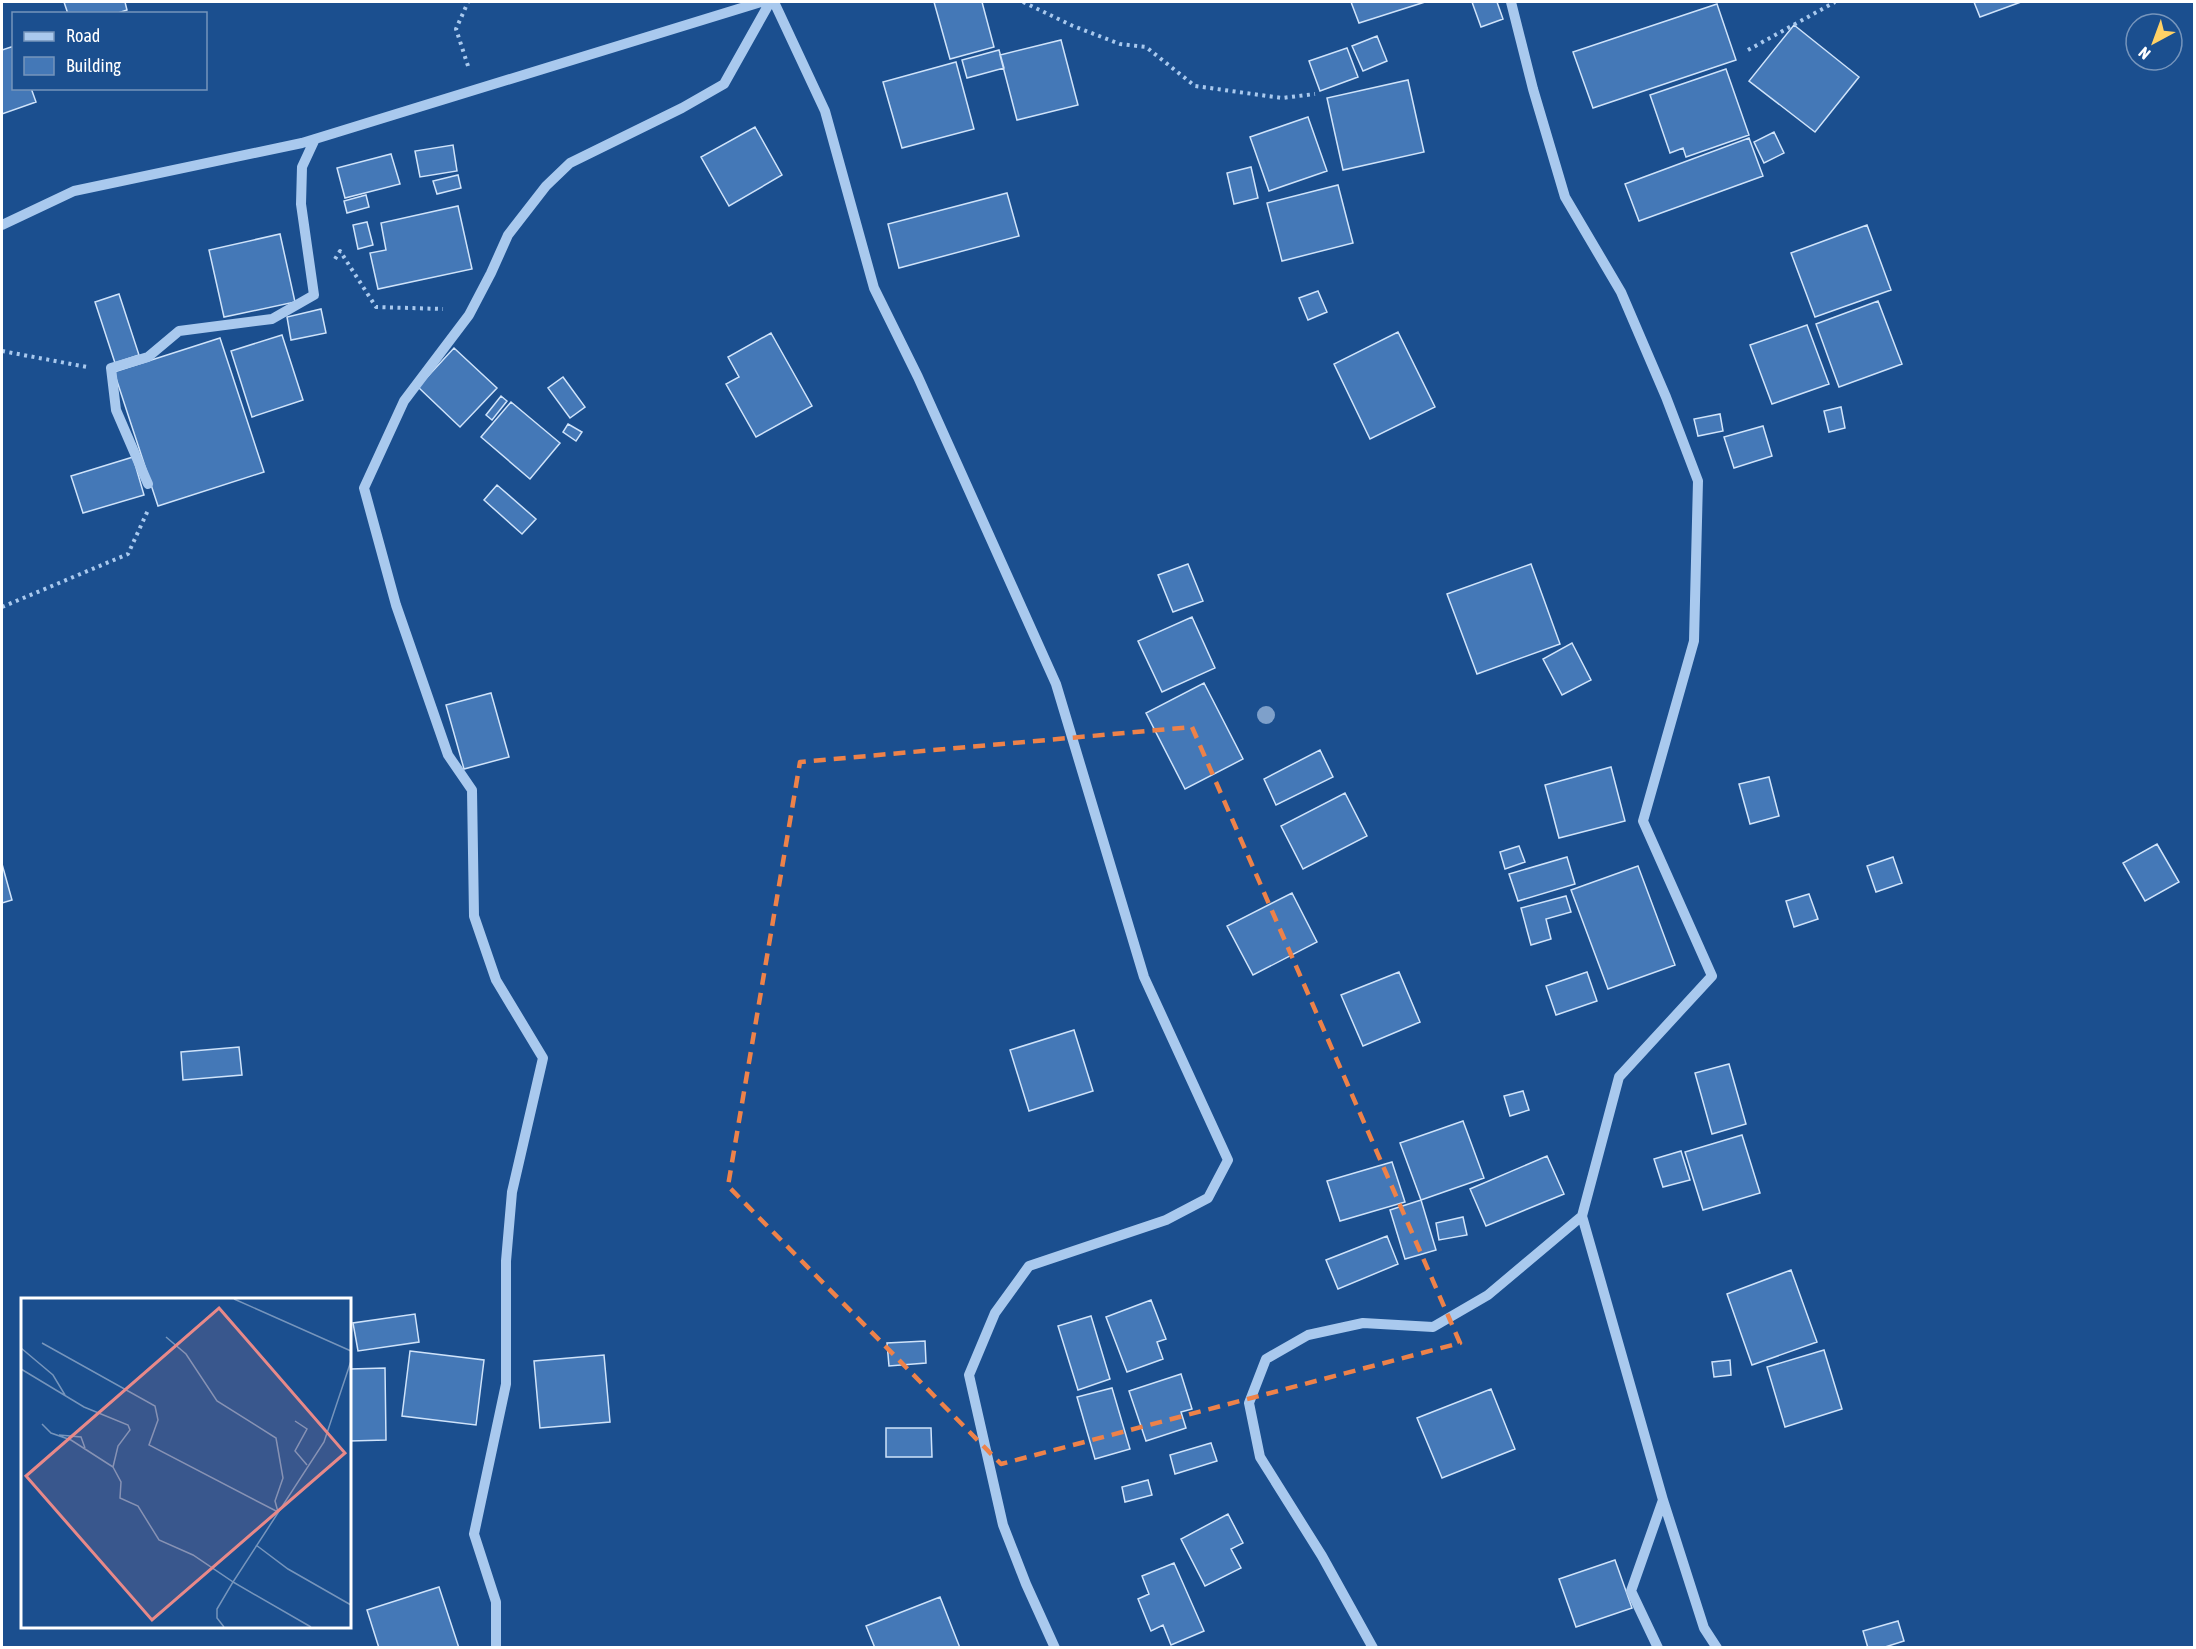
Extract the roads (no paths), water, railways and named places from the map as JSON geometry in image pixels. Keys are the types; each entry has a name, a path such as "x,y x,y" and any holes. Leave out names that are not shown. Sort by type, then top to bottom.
{"street":[{"path":"2,225 74,191 315,139 761,2"},
{"path":"496,1647 496,1602 474,1534 506,1384 506,1261 512,1192 543,1058 496,980 474,916 472,790 448,755 396,605 364,488 404,401 469,315 508,235 546,186 570,163 682,108 724,84 772,2"},
{"path":"772,2 825,111 874,288 918,377 1056,684 1144,976 1228,1161 1208,1198 1166,1220 1029,1266 995,1313 969,1375 1003,1525 1026,1584 1055,1647"},
{"path":"1511,2 1564,197 1621,292 1666,397 1698,481 1694,641 1643,821 1712,976 1619,1077 1582,1216 1663,1500 1704,1628 1718,1647"},
{"path":"148,484 116,410 111,368 148,357 179,331 272,319 314,295 302,204 302,166 315,139"},
{"path":"1372,1647 1322,1556 1260,1457 1249,1403 1266,1359 1308,1335 1363,1323 1432,1327 1488,1295 1582,1216"},
{"path":"1658,1647 1631,1591 1663,1500"}]}
